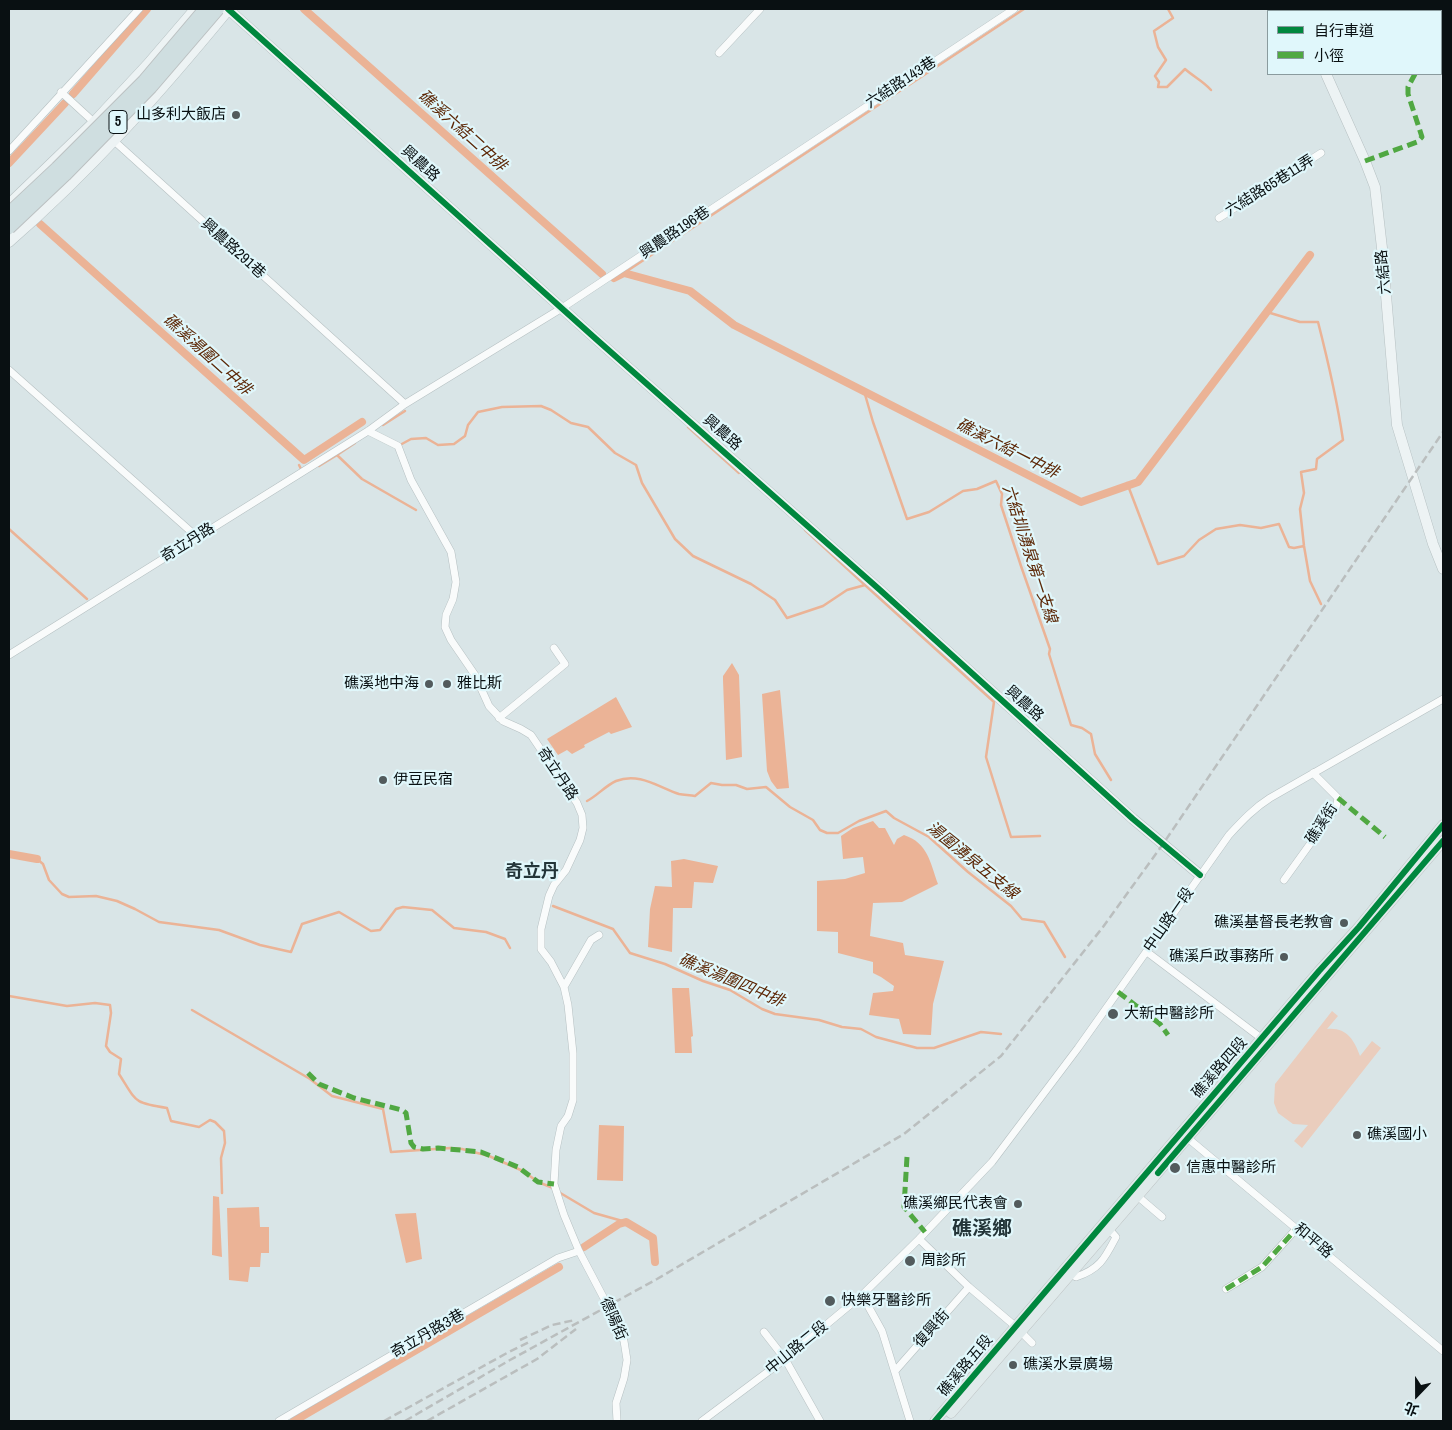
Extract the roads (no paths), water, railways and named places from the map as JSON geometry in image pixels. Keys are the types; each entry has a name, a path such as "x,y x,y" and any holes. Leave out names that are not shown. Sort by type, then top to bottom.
{"highway":[{"name":"5","path":"9,213 144,81 205,9"},
{"name":"5","path":"9,228 65,175 151,87 196,37 218,9"}],"main road":[{"name":"礁溪路四段","path":"1265,1041 1443,825"},
{"name":"礁溪路四段","path":"1018,1329 1265,1041 1443,841"},
{"name":"礁溪路五段","path":"935,1421 1018,1329"},
{"name":"礁溪路五段","path":"944,1421 1018,1329"}],"street":[{"path":"9,151 139,9"},
{"path":"9,204 94,122 195,9"},
{"path":"9,242 39,216 115,142 179,70 229,9"},
{"name":"興農路","path":"229,9 1133,819 1200,876"},
{"path":"720,53 760,9"},
{"name":"六結路143巷","path":"788,158 1014,9"},
{"path":"157,52 154,58 154,67 157,71 163,74 179,70"},
{"name":"六結路","path":"1326,75 1375,187 1382,248 1396,425 1433,544 1443,569"},
{"name":"興農路291巷","path":"62,92 405,404"},
{"name":"六結路65巷11弄","path":"1219,218 1321,153"},
{"name":"興農路196巷","path":"562,308 788,158"},
{"name":"奇立丹路","path":"9,655 368,431 405,404 562,308"},
{"path":"9,370 197,538"},
{"name":"奇立丹路","path":"368,431 398,446 414,487 451,552 456,582 453,599 446,615 445,627 451,640 475,675 488,706 499,718 531,735 577,803 582,815 583,828 580,840 566,870 548,896 541,929 541,949 552,962 564,987 574,1052 573,1100 568,1116 561,1126 556,1150 554,1184 579,1251"},
{"path":"499,718 565,664 554,648"},
{"name":"中山路一段","path":"992,1162 1078,1048 1229,835 1258,806 1313,772 1443,699"},
{"name":"礁溪街","path":"1284,880 1336,808 1338,798 1313,772"},
{"path":"564,987 591,940 599,934"},
{"path":"1147,952 1265,1041"},
{"name":"和平路","path":"1184,1135 1443,1351"},
{"name":"中山路二段","path":"702,1421 786,1359 862,1295 919,1239 992,1162"},
{"path":"1134,1194 1162,1217"},
{"path":"1068,1272 1076,1277 1091,1272 1106,1257 1116,1237 1106,1227"},
{"path":"1226,1289 1262,1266 1297,1228"},
{"path":"919,1239 1032,1343"},
{"name":"奇立丹路3巷","path":"279,1421 558,1258 579,1251"},
{"name":"德陽街","path":"579,1251 624,1340 627,1360 624,1378 616,1403 617,1421"},
{"path":"1084,1253 1098,1266"},
{"name":"復興街","path":"894,1371 969,1287"},
{"path":"862,1295 882,1331 910,1421"},
{"path":"764,1332 786,1359 820,1421"}],"waterway":[{"path":"73,94 147,9"},
{"name":"礁溪六結二中排","path":"304,9 602,274"},
{"path":"624,273 1024,9"},
{"path":"1168,9 1173,18 1154,31 1158,47 1166,60 1155,76 1159,82 1158,87 1167,87 1185,69 1211,90"},
{"path":"9,163 65,103"},
{"name":"礁溪湯圍二中排","path":"40,224 304,460 362,422"},
{"name":"礁溪六結一中排","path":"614,278 624,273 690,291 734,325 1081,502 1138,482 1310,255"},
{"path":"1267,312 1300,322 1318,322 1338,410 1343,440 1317,459 1316,469 1301,472 1304,493 1300,509 1304,546 1310,581 1321,604"},
{"name":"六結圳湧泉第一支線","path":"864,391 907,519 929,512 963,491 977,489 996,481 1002,494 1001,505 1050,649 1049,654 1071,725 1082,728 1091,734 1095,754 1111,780"},
{"path":"400,445 411,439 426,438 438,445 454,444 465,436 468,425 478,412 502,407 541,406 571,423 588,427 615,453 636,465 642,483 675,539 693,556 751,584 775,600 787,618 823,606 847,590 865,585 994,702 986,757 1011,837 1040,836"},
{"path":"383,425 405,411"},
{"path":"688,427 739,473"},
{"path":"337,455 355,443"},
{"path":"319,466 337,455 362,479 416,510"},
{"path":"299,465 302,471"},
{"path":"1127,483 1158,564 1184,556 1199,540 1216,529 1240,525 1261,528 1279,524 1289,547 1304,546"},
{"path":"9,529 87,599"},
{"path":"805,530 865,585"},
{"name":"湯圍湧泉五支線","path":"587,801 616,781 633,778 641,779 679,794 695,796 711,783 736,785 747,789 766,787 790,807 813,820 820,830 827,833 838,833 859,821 886,811 894,818 929,837 968,872 1011,906 1022,919 1044,922 1065,957"},
{"path":"9,854 37,859"},
{"path":"37,859 43,864 49,880 62,894 69,897 96,896 117,901 159,922 219,930 260,945 291,952 302,924 339,912 371,931 380,930 396,909 403,907 432,910 454,928 486,932 505,939 510,948"},
{"name":"礁溪湯圍四中排","path":"553,906 613,929 630,953 665,964 703,981 730,990 762,1009 775,1014 819,1020 842,1027 861,1029 876,1037 917,1048 934,1048 981,1032 1001,1034"},
{"path":"9,996 67,1006 95,1003 110,1005 111,1013 106,1046 110,1052 121,1059 119,1074 133,1096 148,1105 167,1108 171,1121 199,1127 210,1120 215,1122 224,1131 225,1143 221,1158 222,1193"},
{"path":"192,1010 310,1079 332,1096 383,1109 391,1152 450,1148 462,1149 489,1156 523,1171 538,1182 553,1188"},
{"path":"557,1191 594,1213 626,1222"},
{"path":"584,1247 619,1224 626,1222 653,1238 655,1262"},
{"path":"294,1421 559,1267"}],"railway":[{"path":"405,1421 510,1360 657,1279 904,1134 1001,1056 1103,927 1163,844 1443,432"},
{"path":"520,1340 552,1325 575,1320"},
{"path":"427,1421 537,1359 576,1329"},
{"path":"384,1421 531,1341"}],"place":[{"name":"山多利大飯店","path":"236,115"},
{"name":"礁溪地中海","path":"429,684"},
{"name":"雅比斯","path":"447,684"},
{"name":"伊豆民宿","path":"383,780"},
{"name":"礁溪基督長老教會","path":"1344,923"},
{"name":"礁溪戶政事務所","path":"1284,957"},
{"name":"大新中醫診所","path":"1113,1014"},
{"name":"礁溪國小","path":"1357,1135"},
{"name":"信惠中醫診所","path":"1175,1168"},
{"name":"礁溪鄉民代表會","path":"1018,1204"},
{"name":"周診所","path":"910,1261"},
{"name":"快樂牙醫診所","path":"830,1301"},
{"name":"礁溪水景廣場","path":"1013,1365"}],"district":[{"name":"奇立丹","path":"532,872"},
{"name":"礁溪鄉","path":"982,1230"}]}
